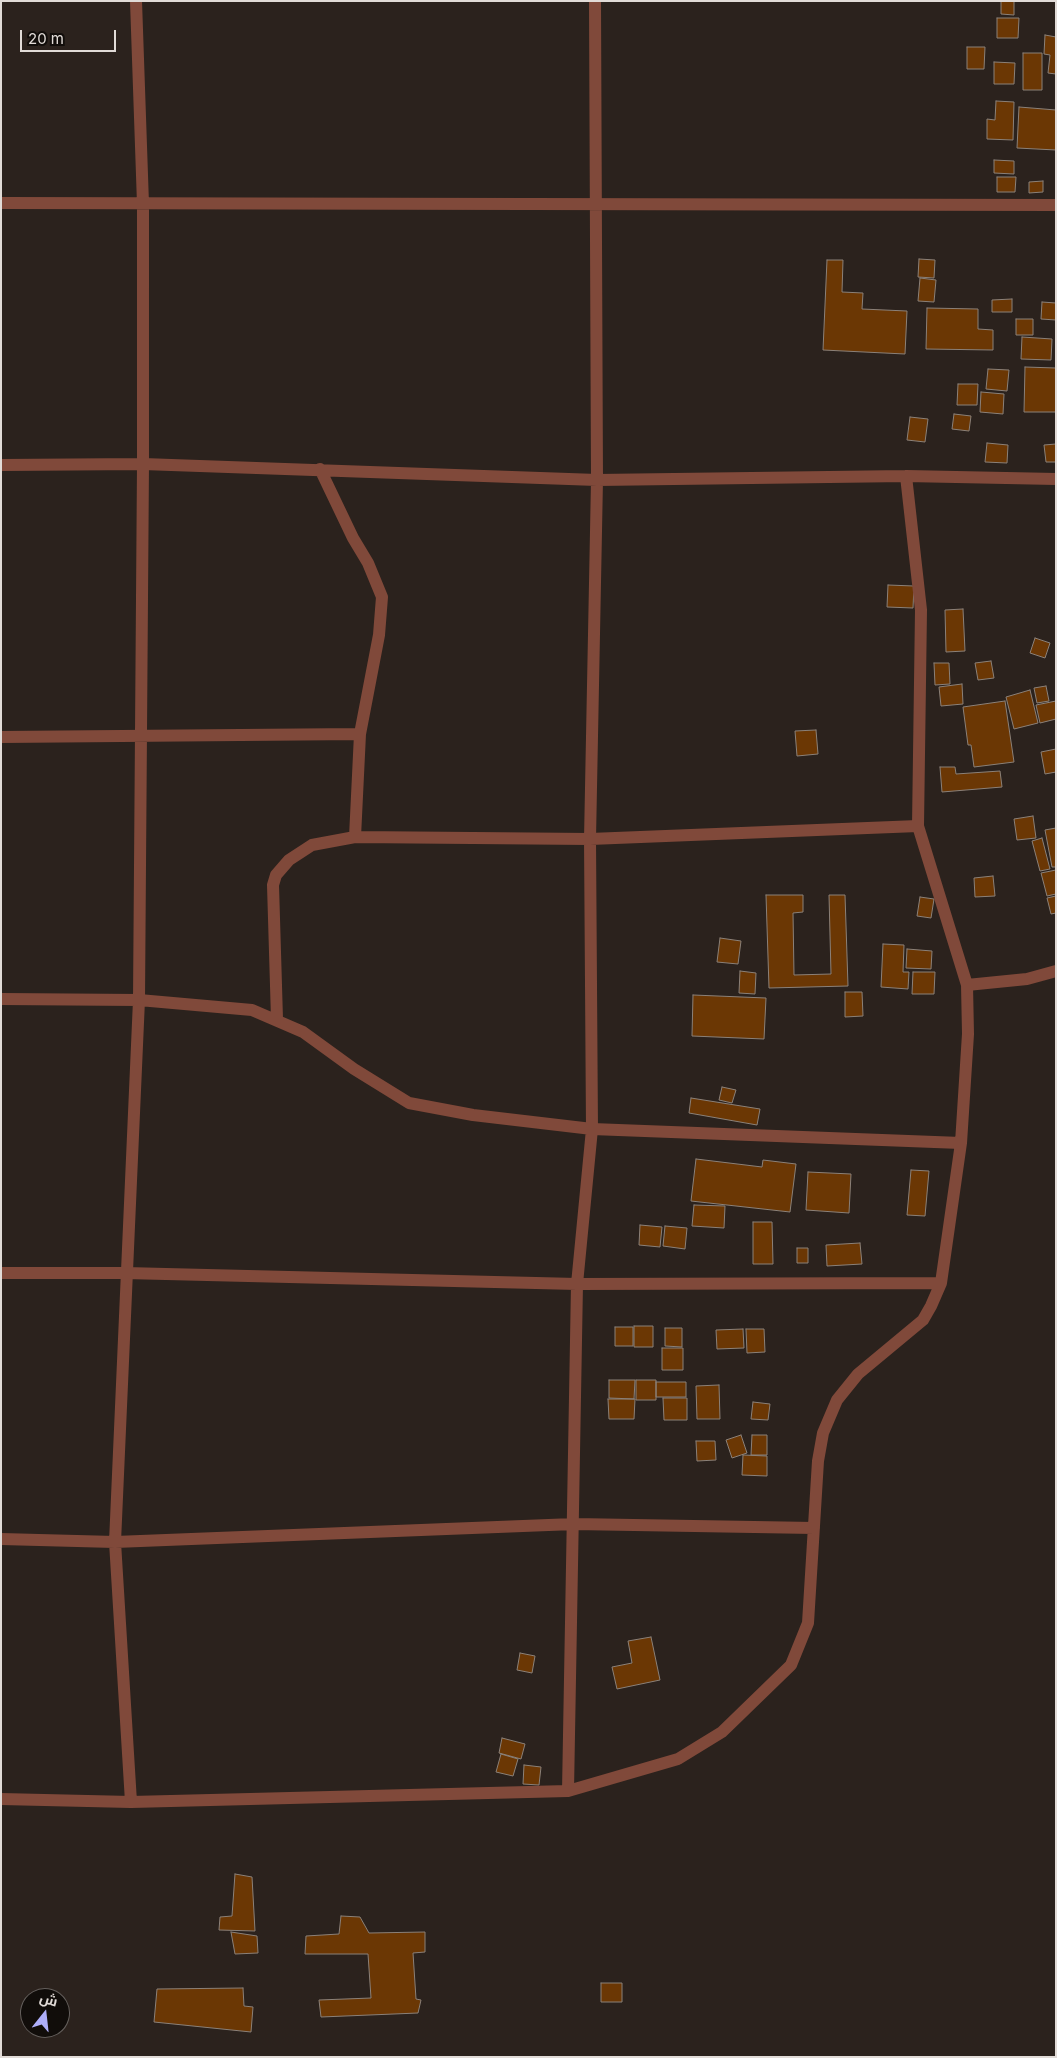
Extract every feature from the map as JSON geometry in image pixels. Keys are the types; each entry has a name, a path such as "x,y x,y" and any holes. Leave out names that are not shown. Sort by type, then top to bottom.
{"street":[{"path":"131,1802 115,1542 139,1000 143,204 136,1"},
{"path":"568,1791 577,1284 592,1129 590,839 597,480 595,1"},
{"path":"1,202 143,204 1056,205"},
{"path":"1,465 143,464 597,480 906,476 1056,479"},
{"path":"320,469 353,538 368,563 382,597 379,635 360,734 355,837"},
{"path":"1,1800 131,1802 568,1791 678,1759 722,1732 780,1678 791,1665 808,1623 818,1461 823,1433 837,1400 858,1374 922,1320 941,1283 961,1143 968,1034 967,985 918,826 920,610 906,476"},
{"path":"1,737 360,734"},
{"path":"277,1019 272,895 276,875 288,860 312,845 355,837 590,839 918,826"},
{"path":"967,985 1027,980 1056,971"},
{"path":"1,998 139,1000 252,1010 277,1019 303,1032 354,1069 409,1103 473,1115 592,1129 961,1143"},
{"path":"1,1273 126,1273 577,1284 941,1283"},
{"path":"1,1539 115,1542 574,1524 814,1528"}],"building":[{"path":"1001,1 1014,1 1014,15 1001,14"},
{"path":"997,18 1019,18 1018,38 997,38"},
{"path":"1045,35 1056,37 1056,74 1048,73 1050,55 1044,54"},
{"path":"967,47 985,47 984,69 967,69"},
{"path":"1023,53 1042,53 1042,90 1023,90"},
{"path":"994,62 1015,63 1014,84 994,84"},
{"path":"996,101 1014,102 1013,140 987,139 987,119 995,120"},
{"path":"1019,107 1056,110 1056,150 1017,148"},
{"path":"994,160 1014,161 1014,174 994,173"},
{"path":"997,177 1016,177 1015,192 997,192"},
{"path":"1043,181 1043,192 1029,193 1029,182"},
{"path":"919,259 935,260 934,278 918,277"},
{"path":"827,260 843,260 842,292 863,293 862,309 907,311 905,354 823,350"},
{"path":"920,278 936,280 934,302 918,301"},
{"path":"1012,299 1012,312 992,312 992,300"},
{"path":"1042,302 1056,303 1056,320 1041,319"},
{"path":"927,308 978,309 978,329 993,330 993,350 926,349"},
{"path":"1016,319 1033,319 1033,335 1016,335"},
{"path":"1022,337 1052,339 1051,360 1021,359"},
{"path":"1025,367 1056,368 1056,412 1024,412"},
{"path":"988,369 1009,370 1007,391 986,389"},
{"path":"958,384 978,384 977,405 957,405"},
{"path":"981,392 1004,394 1003,414 980,412"},
{"path":"954,414 971,416 969,431 952,429"},
{"path":"910,417 928,419 925,442 907,440"},
{"path":"987,443 1008,445 1007,463 985,462"},
{"path":"1056,444 1056,462 1046,462 1044,445"},
{"path":"888,585 914,586 913,608 887,607"},
{"path":"963,609 965,651 946,652 945,610"},
{"path":"1035,638 1050,643 1045,658 1030,653"},
{"path":"991,661 994,678 978,680 975,663"},
{"path":"934,663 949,663 950,684 935,685"},
{"path":"962,684 963,704 941,706 939,687"},
{"path":"1046,686 1049,701 1037,703 1034,688"},
{"path":"1030,690 1038,723 1014,729 1006,697"},
{"path":"1005,701 1014,762 974,767 971,745 968,745 963,707"},
{"path":"1056,701 1056,719 1040,723 1036,705"},
{"path":"816,730 818,754 797,756 795,731"},
{"path":"1056,749 1056,772 1045,774 1041,752"},
{"path":"940,767 955,767 956,774 1000,771 1002,787 942,792"},
{"path":"1033,816 1036,838 1017,840 1014,819"},
{"path":"1056,828 1056,867 1052,867 1045,830"},
{"path":"1042,838 1050,869 1040,871 1032,841"},
{"path":"1056,870 1056,894 1047,896 1041,873"},
{"path":"993,876 995,896 975,897 974,878"},
{"path":"766,895 803,895 803,912 793,913 794,975 831,974 829,895 845,895 848,986 769,988"},
{"path":"1056,896 1056,913 1051,914 1047,898"},
{"path":"920,897 934,899 931,918 917,916"},
{"path":"720,938 741,941 738,964 717,962"},
{"path":"883,944 904,945 903,972 909,972 908,989 881,987"},
{"path":"907,949 932,951 931,969 906,968"},
{"path":"740,971 756,973 755,994 739,993"},
{"path":"913,972 935,972 934,994 912,994"},
{"path":"845,992 862,992 863,1016 845,1017"},
{"path":"693,995 766,998 764,1039 692,1036"},
{"path":"722,1087 736,1090 732,1103 719,1100"},
{"path":"691,1098 760,1109 757,1125 689,1113"},
{"path":"696,1159 762,1167 763,1160 796,1164 790,1212 691,1201"},
{"path":"911,1170 929,1171 925,1216 907,1215"},
{"path":"808,1172 851,1174 849,1213 806,1210"},
{"path":"694,1205 725,1206 724,1228 692,1226"},
{"path":"753,1222 772,1222 773,1264 753,1264"},
{"path":"640,1225 662,1227 660,1247 639,1245"},
{"path":"665,1226 687,1228 685,1249 663,1246"},
{"path":"860,1243 862,1264 827,1266 826,1245"},
{"path":"797,1248 808,1248 808,1263 797,1263"},
{"path":"634,1326 653,1326 653,1347 634,1347"},
{"path":"615,1327 633,1327 633,1346 615,1346"},
{"path":"665,1328 682,1328 682,1347 665,1346"},
{"path":"743,1329 744,1348 717,1349 716,1330"},
{"path":"746,1329 764,1329 765,1352 747,1353"},
{"path":"662,1348 683,1348 683,1370 662,1370"},
{"path":"609,1380 635,1380 634,1399 609,1398"},
{"path":"636,1380 656,1380 656,1400 636,1400"},
{"path":"656,1382 686,1382 686,1397 656,1397"},
{"path":"719,1385 720,1419 697,1419 696,1386"},
{"path":"663,1398 687,1398 687,1420 664,1420"},
{"path":"608,1399 635,1399 634,1419 609,1419"},
{"path":"753,1402 770,1404 768,1420 751,1419"},
{"path":"741,1435 747,1453 732,1458 726,1440"},
{"path":"752,1435 767,1435 767,1455 751,1455"},
{"path":"696,1441 715,1441 716,1460 697,1461"},
{"path":"743,1455 767,1456 767,1476 742,1475"},
{"path":"651,1637 660,1680 617,1689 612,1667 632,1663 628,1641"},
{"path":"520,1653 535,1656 532,1673 517,1670"},
{"path":"502,1738 525,1744 521,1759 499,1753"},
{"path":"501,1754 518,1759 513,1776 496,1772"},
{"path":"524,1765 541,1767 539,1785 523,1784"},
{"path":"235,1874 252,1877 255,1931 219,1930 220,1917 232,1916"},
{"path":"341,1916 360,1917 369,1933 425,1932 425,1952 413,1953 416,1999 421,2000 418,2013 321,2017 319,2000 371,1998 368,1954 305,1954 306,1936 339,1934"},
{"path":"231,1932 257,1936 258,1953 235,1954"},
{"path":"601,1983 622,1983 622,2002 601,2002"},
{"path":"243,1988 244,2006 253,2007 251,2032 154,2022 157,1989"}]}
